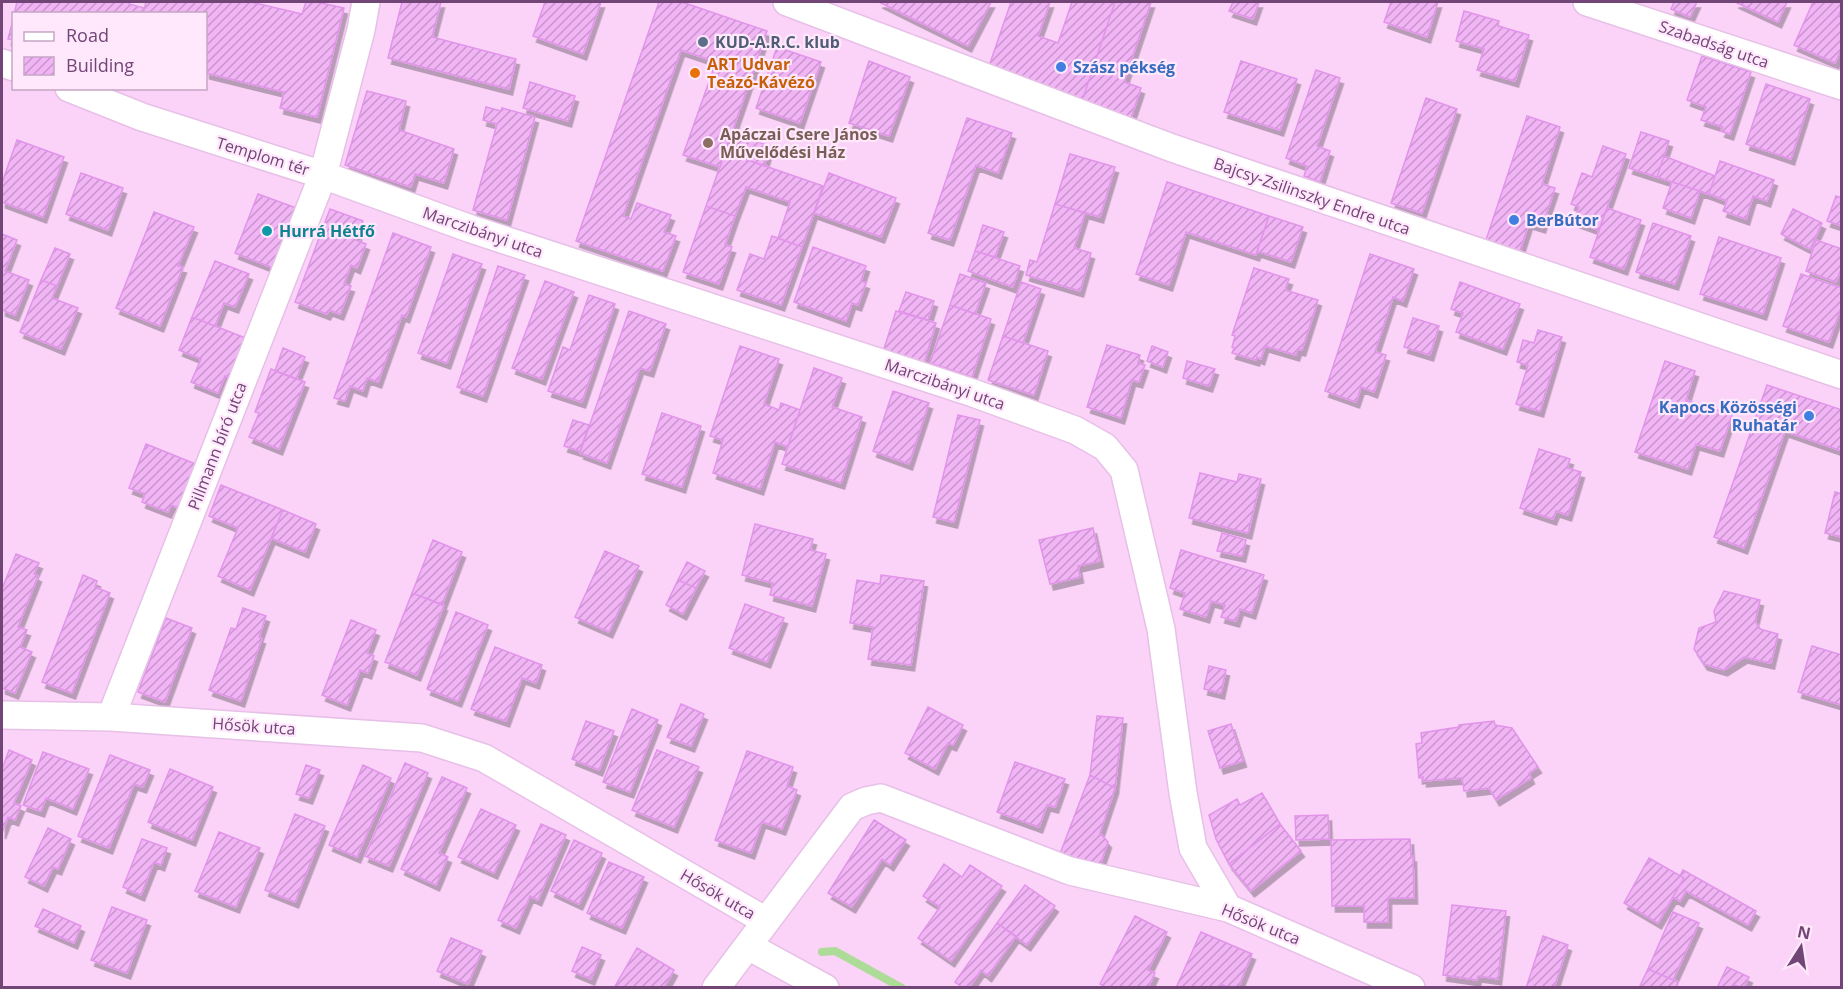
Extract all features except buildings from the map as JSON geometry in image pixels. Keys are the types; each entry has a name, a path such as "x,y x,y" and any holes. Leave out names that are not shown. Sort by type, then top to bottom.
{"street":[{"name":"Templom tér","path":"74,90 142,117 322,175 361,30 366,2"},
{"name":"Bajcsy-Zsilinszky Endre utca","path":"788,2 1172,148 1842,375"},
{"name":"Szabadság utca","path":"1587,2 1842,86"},
{"name":"Pillmann bíró utca","path":"111,717 322,175"},
{"name":"Marczibányi utca","path":"322,175 482,232 973,393 1075,430 1105,447 1124,470 1161,629 1183,793 1193,848 1228,908"},
{"name":"Hősök utca","path":"2,715 111,717 422,738 484,758 766,921 852,807 881,798 1071,871 1228,908 1382,982 1411,987"},
{"path":"716,987 766,921"},
{"path":"748,946 825,987"}],"shaded area":[{"path":"2,2 1841,2 1841,987 2,987"}],"waterway":[{"path":"822,952 835,951 902,988"}],"place":[{"name":"KUD-A.R.C. klub","path":"703,42"},
{"name":"Szász pékség","path":"1061,67"},
{"name":"ART Udvar Teázó-Kávézó","path":"695,73"},
{"name":"Apáczai Csere János Művelődési Ház","path":"708,143"},
{"name":"BerBútor","path":"1514,220"},
{"name":"Hurrá Hétfő","path":"267,231"},
{"name":"Kapocs Közösségi Ruhatár","path":"1809,416"}]}
